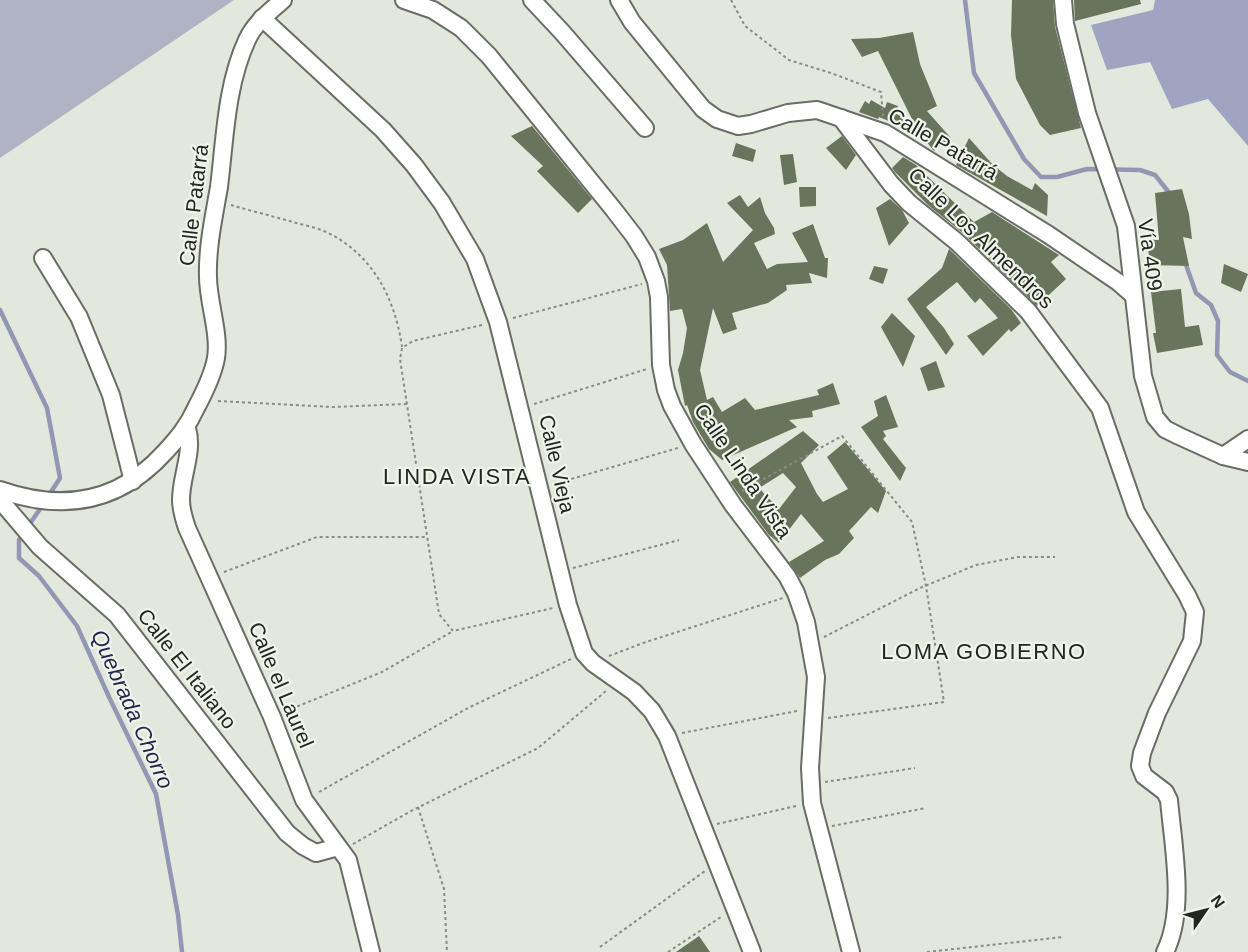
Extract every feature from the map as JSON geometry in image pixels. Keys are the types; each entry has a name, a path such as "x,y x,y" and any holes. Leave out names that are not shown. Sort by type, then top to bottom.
{"street":[{"name":"Calle Patarrá","path":"0,490 42,501 66,502 91,499 112,492 133,481 187,428 201,400 216,357 208,266 233,82 247,39 262,18 283,0"},
{"name":"Calle Linda Vista","path":"404,0 433,10 461,28 489,56 634,236 647,257 656,281 661,313 662,365 666,390 693,444 729,498 787,576 796,593 811,644 816,677 812,714 812,803 851,952"},
{"path":"532,0 645,128"},
{"name":"Calle Patarrá","path":"619,0 632,22 704,109 717,119 727,124 744,125 788,113 817,110 885,133 1049,235 1118,282 1133,295"},
{"name":"Vía 409","path":"1063,0 1065,24 1087,113 1126,226 1143,376 1155,417 1165,429 1223,456 1248,462"},
{"name":"Calle Vieja","path":"262,18 383,130 414,165 442,203 475,259 498,322 567,605 588,658"},
{"name":"Calle Los Almendros","path":"841,118 891,184 909,203 965,249 1028,311 1100,408 1136,512 1195,612 1192,641 1157,713 1142,753 1140,766 1144,776 1166,792 1169,800 1176,915 1165,952"},
{"path":"43,258 79,317 111,395 133,481"},
{"name":"Calle el Laurel","path":"187,428 190,447 181,498 181,512 272,717 304,800 314,817 348,860 371,952"},
{"path":"1223,456 1248,439"},
{"name":"Calle El Italiano","path":"0,500 40,547 117,615 287,833 316,853 340,849"},
{"path":"588,658 634,692 652,711 667,736 752,952"}],"path":[{"path":"731,0 745,26 789,60 881,92 885,133"},
{"path":"216,201 323,230 349,245 375,271 389,297 400,331 402,348 400,359 439,614 453,631"},
{"path":"402,348 413,341 498,322 656,281"},
{"path":"520,408 662,365"},
{"path":"201,400 333,407 407,404"},
{"path":"667,736 812,714 944,702 926,586 912,522 842,436 729,498"},
{"path":"540,488 693,444"},
{"path":"210,578 316,537 427,537"},
{"path":"559,572 679,540"},
{"path":"811,644 926,586 976,565 1017,557 1054,557"},
{"path":"304,800 468,708 588,658 643,643 796,593"},
{"path":"272,717 382,672 453,631 567,605"},
{"path":"340,849 418,807 538,748 617,681"},
{"path":"811,784 915,768"},
{"path":"703,828 812,803"},
{"path":"418,807 444,889 447,952"},
{"path":"818,829 926,808"},
{"path":"600,947 717,862"},
{"path":"668,952 736,907"},
{"path":"927,952 1063,937"}],"shaded area":[{"path":"0,0 234,0 0,158"},
{"path":"1155,0 1248,0 1248,146 1208,99 1172,109 1150,62 1107,70 1091,25 1153,10"}],"building":[{"path":"1012,0 1053,0 1055,27 1081,128 1050,135 1040,125 1016,79 1011,35"},
{"path":"1074,0 1140,0 1141,4 1075,21"},
{"path":"913,32 920,64 937,106 927,111 951,138 934,151 918,131 878,51 862,57 851,39 879,38"},
{"path":"871,100 885,108 887,102 898,106 895,113 912,123 908,129 879,117 878,119 859,112 865,101 869,104"},
{"path":"532,126 592,199 578,213 537,171 543,166 511,136"},
{"path":"842,136 856,155 846,170 826,148"},
{"path":"969,138 993,165 1007,176 1032,190 1035,183 1048,195 1047,216 956,165"},
{"path":"736,143 756,150 753,162 732,156"},
{"path":"793,154 797,182 784,185 780,155"},
{"path":"903,157 916,165 974,222 992,212 1059,255 1051,262 1066,279 1037,306 964,234 928,205 895,172 892,168"},
{"path":"799,187 816,187 816,206 800,207"},
{"path":"1182,189 1189,214 1192,239 1183,237 1189,266 1150,265 1147,239 1159,240 1155,193"},
{"path":"740,195 748,207 760,197 765,213 774,228 775,234 754,243 767,269 777,264 808,262 792,233 813,224 825,258 828,258 827,278 809,273 812,283 786,285 787,290 768,303 732,313 737,329 723,334 713,308 700,370 707,400 713,397 722,412 745,398 755,410 819,395 817,390 833,383 840,404 812,411 813,417 789,420 797,427 722,460 709,449 693,422 687,405 685,406 678,370 687,328 682,309 670,311 667,265 659,249 683,240 707,223 723,262 753,230 727,203"},
{"path":"890,199 902,210 909,223 889,246 876,208"},
{"path":"949,249 1011,309 1021,323 1011,332 1009,329 983,356 967,336 998,318 980,298 975,303 957,282 926,307 954,344 946,355 907,299 942,268"},
{"path":"1224,264 1248,274 1241,292 1221,283"},
{"path":"874,266 888,269 883,284 869,279"},
{"path":"1181,289 1185,327 1199,325 1203,345 1157,353 1153,333 1156,333 1151,292"},
{"path":"892,313 915,336 903,367 881,327"},
{"path":"936,361 945,387 928,391 920,368"},
{"path":"886,395 898,427 883,431 886,436 883,439 906,468 900,481 861,427 878,416 874,401"},
{"path":"803,431 819,445 801,463 823,502 848,489 827,457 845,442 886,491 878,513 871,507 849,531 854,538 839,554 825,560 800,578 789,562 824,541 801,514 779,543 769,535 730,482","holes":["783,473 796,487 779,509 759,488"]},
{"path":"699,936 710,952 676,952"}],"waterway":[{"path":"965,0 974,73 1024,159 1041,177 1057,177 1087,169 1140,170 1155,175 1171,195"},
{"path":"1185,262 1196,293 1211,305 1218,321 1217,355 1230,372 1248,381"},
{"name":"Quebrada Chorro","path":"0,310 47,408 60,478 49,495"},
{"name":"Quebrada Chorro","path":"29,525 40,509"},
{"name":"Quebrada Chorro","path":"21,537 19,558 39,576 77,626 156,794 178,915 182,952"}],"district":[{"name":"LINDA VISTA","path":"457,476"},
{"name":"LOMA GOBIERNO","path":"984,651"}]}
